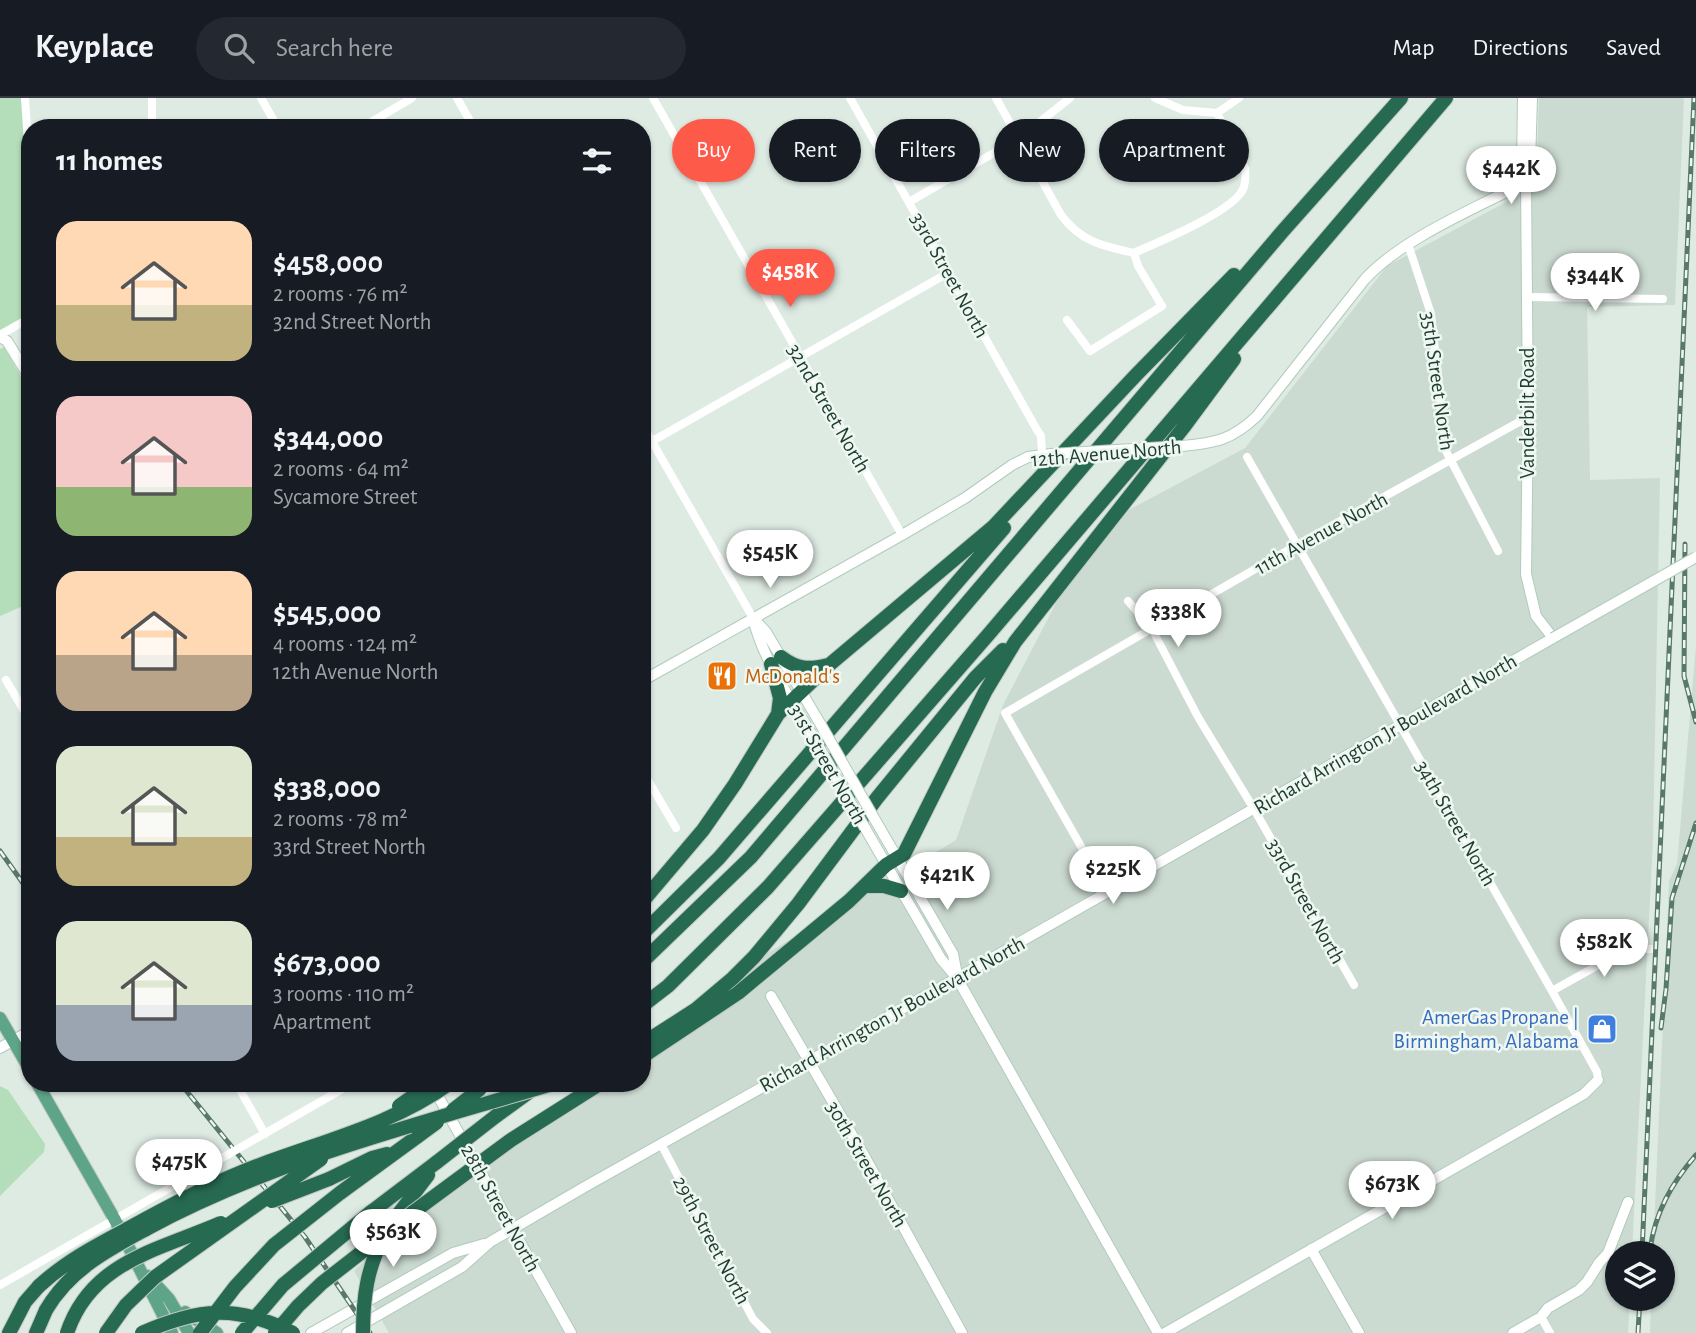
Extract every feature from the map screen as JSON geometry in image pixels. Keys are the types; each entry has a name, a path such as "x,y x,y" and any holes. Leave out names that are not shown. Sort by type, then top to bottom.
{"highway":[{"path":"651,953 751,857 1282,232 1401,98"},
{"path":"651,999 668,986 768,887 1446,98"},
{"path":"651,891 703,830 778,714 829,664 994,526 1125,386 1238,271 1282,232"},
{"path":"651,1051 703,1018 763,973 904,854 1001,663 1183,429 1306,264"},
{"path":"651,925 719,858 1125,386"},
{"path":"651,1038 695,1010 733,978 774,935 877,798 975,678 1029,624"},
{"path":"778,714 780,698 776,660 801,669 829,664"},
{"path":"866,886 884,886 901,891"},
{"path":"106,1333 139,1291 169,1266 418,1092"},
{"path":"9,1333 25,1302 39,1286 72,1259 188,1195 229,1176 397,1115 437,1092"},
{"path":"200,1333 235,1287 274,1245 476,1092"},
{"path":"36,1333 46,1310 67,1281 88,1262 212,1195 295,1163 525,1092"},
{"path":"242,1333 283,1285 371,1212 528,1092"},
{"path":"275,1333 322,1283 412,1213 511,1140 587,1092"},
{"path":"67,1333 77,1307 89,1292 115,1269 150,1250 329,1179 372,1158 398,1150"},
{"path":"363,1333 367,1278 376,1251 391,1224 437,1162"},
{"path":"142,1333 197,1315 227,1312 260,1318 293,1333"}],"main road":[{"path":"0,1017 21,1055"},
{"path":"42,1092 143,1271 156,1305 172,1333"},
{"path":"143,1271 169,1298 217,1333"},
{"path":"169,1298 188,1333"}],"street":[{"path":"25,98 26,119"},
{"path":"152,98 152,119"},
{"path":"261,98 273,119"},
{"path":"376,119 412,98"},
{"path":"457,98 469,119"},
{"name":"32nd Street North","path":"653,98 902,535"},
{"name":"33rd Street North","path":"850,98 1037,429 1046,454"},
{"path":"1043,119 1070,98"},
{"path":"1155,98 1183,110 1217,113 1239,98"},
{"name":"Vanderbilt Road","path":"1522,98 1522,163 1527,182"},
{"name":"Vanderbilt Road","path":"1532,98 1527,182 1526,574 1536,616 1553,638"},
{"path":"996,99 1007,119"},
{"path":"1042,182 1071,229 1097,245 1134,253 1194,224 1225,206 1242,192 1246,177 1245,168 1217,113"},
{"path":"909,202 994,153"},
{"name":"12th Avenue North","path":"651,676 902,535 1028,457 1220,441 1246,427 1379,263 1408,244 1527,182"},
{"name":"35th Street North","path":"1408,244 1431,314 1446,451 1498,551"},
{"path":"1067,320 1090,351 1161,306 1138,266 1134,253"},
{"path":"652,441 948,273"},
{"path":"1527,298 1663,299"},
{"path":"21,323 0,336 7,341 21,364"},
{"name":"11th Avenue North","path":"1107,892 1005,713 1297,545 1528,417"},
{"name":"31st Street North","path":"652,441 753,618 758,637 776,660 797,697 812,735 865,828 892,862 953,954 957,978"},
{"name":"34th Street North","path":"1247,457 1552,991 1597,1072 1598,1080"},
{"name":"Richard Arrington Jr Boulevard North","path":"347,1333 462,1267 490,1242 1696,556"},
{"name":"33rd Street North","path":"1128,601 1152,629 1198,717 1254,809 1354,985"},
{"path":"6,680 21,706"},
{"name":"31st Street North","path":"797,697 821,726 874,818 901,891 941,959 957,978 1158,1333"},
{"path":"651,785 676,828"},
{"path":"1552,991 1627,949 1651,949"},
{"name":"30th Street North","path":"771,996 862,1152 962,1333"},
{"path":"0,1048 21,1036"},
{"path":"1164,1333 1584,1094 1598,1080"},
{"path":"240,1092 261,1136"},
{"path":"0,1285 337,1092"},
{"name":"28th Street North","path":"436,1092 571,1333"},
{"name":"29th Street North","path":"662,1144 753,1319 767,1333"},
{"path":"1513,1333 1541,1317 1548,1308 1580,1290 1608,1253 1628,1202"},
{"name":"Richard Arrington Jr Boulevard North","path":"311,1333 453,1253 490,1242"},
{"path":"1311,1249 1359,1333"},
{"path":"1541,1317 1550,1333"}],"shaded area":[{"path":"1539,98 1684,98 1675,305 1587,307 1590,480 1660,478 1653,840 1633,1241 1605,1241 1605,1311 1629,1311 1628,1333 389,1333 354,1271 439,1187 571,1092 651,1092 651,1036 761,957 956,840 1003,705 1069,578 1125,512 1245,448 1387,266 1536,186"},
{"path":"1696,646 1696,1333 1650,1333 1651,1311 1675,1311 1675,1241 1654,1241 1669,881 1677,864"}],"green space":[{"path":"0,98 22,98 21,318 0,330"},
{"path":"4,347 21,376 21,607 0,616 0,349"},
{"path":"0,1086 8,1090 45,1144 44,1152 0,1196"}],"railway":[{"path":"1643,1241 1694,98"},
{"path":"1685,544 1684,676 1696,722"},
{"path":"1661,1028 1672,898 1696,823"},
{"path":"0,851 21,880"},
{"path":"187,1092 305,1237 370,1333"},
{"path":"1651,1241 1666,1199 1679,1176 1696,1155"},
{"path":"1638,1333 1639,1311"}],"place":[{"name":"McDonald's","path":"722,676"},
{"name":"AmerGas Propane | Birmingham, Alabama","path":"1602,1029"}]}
